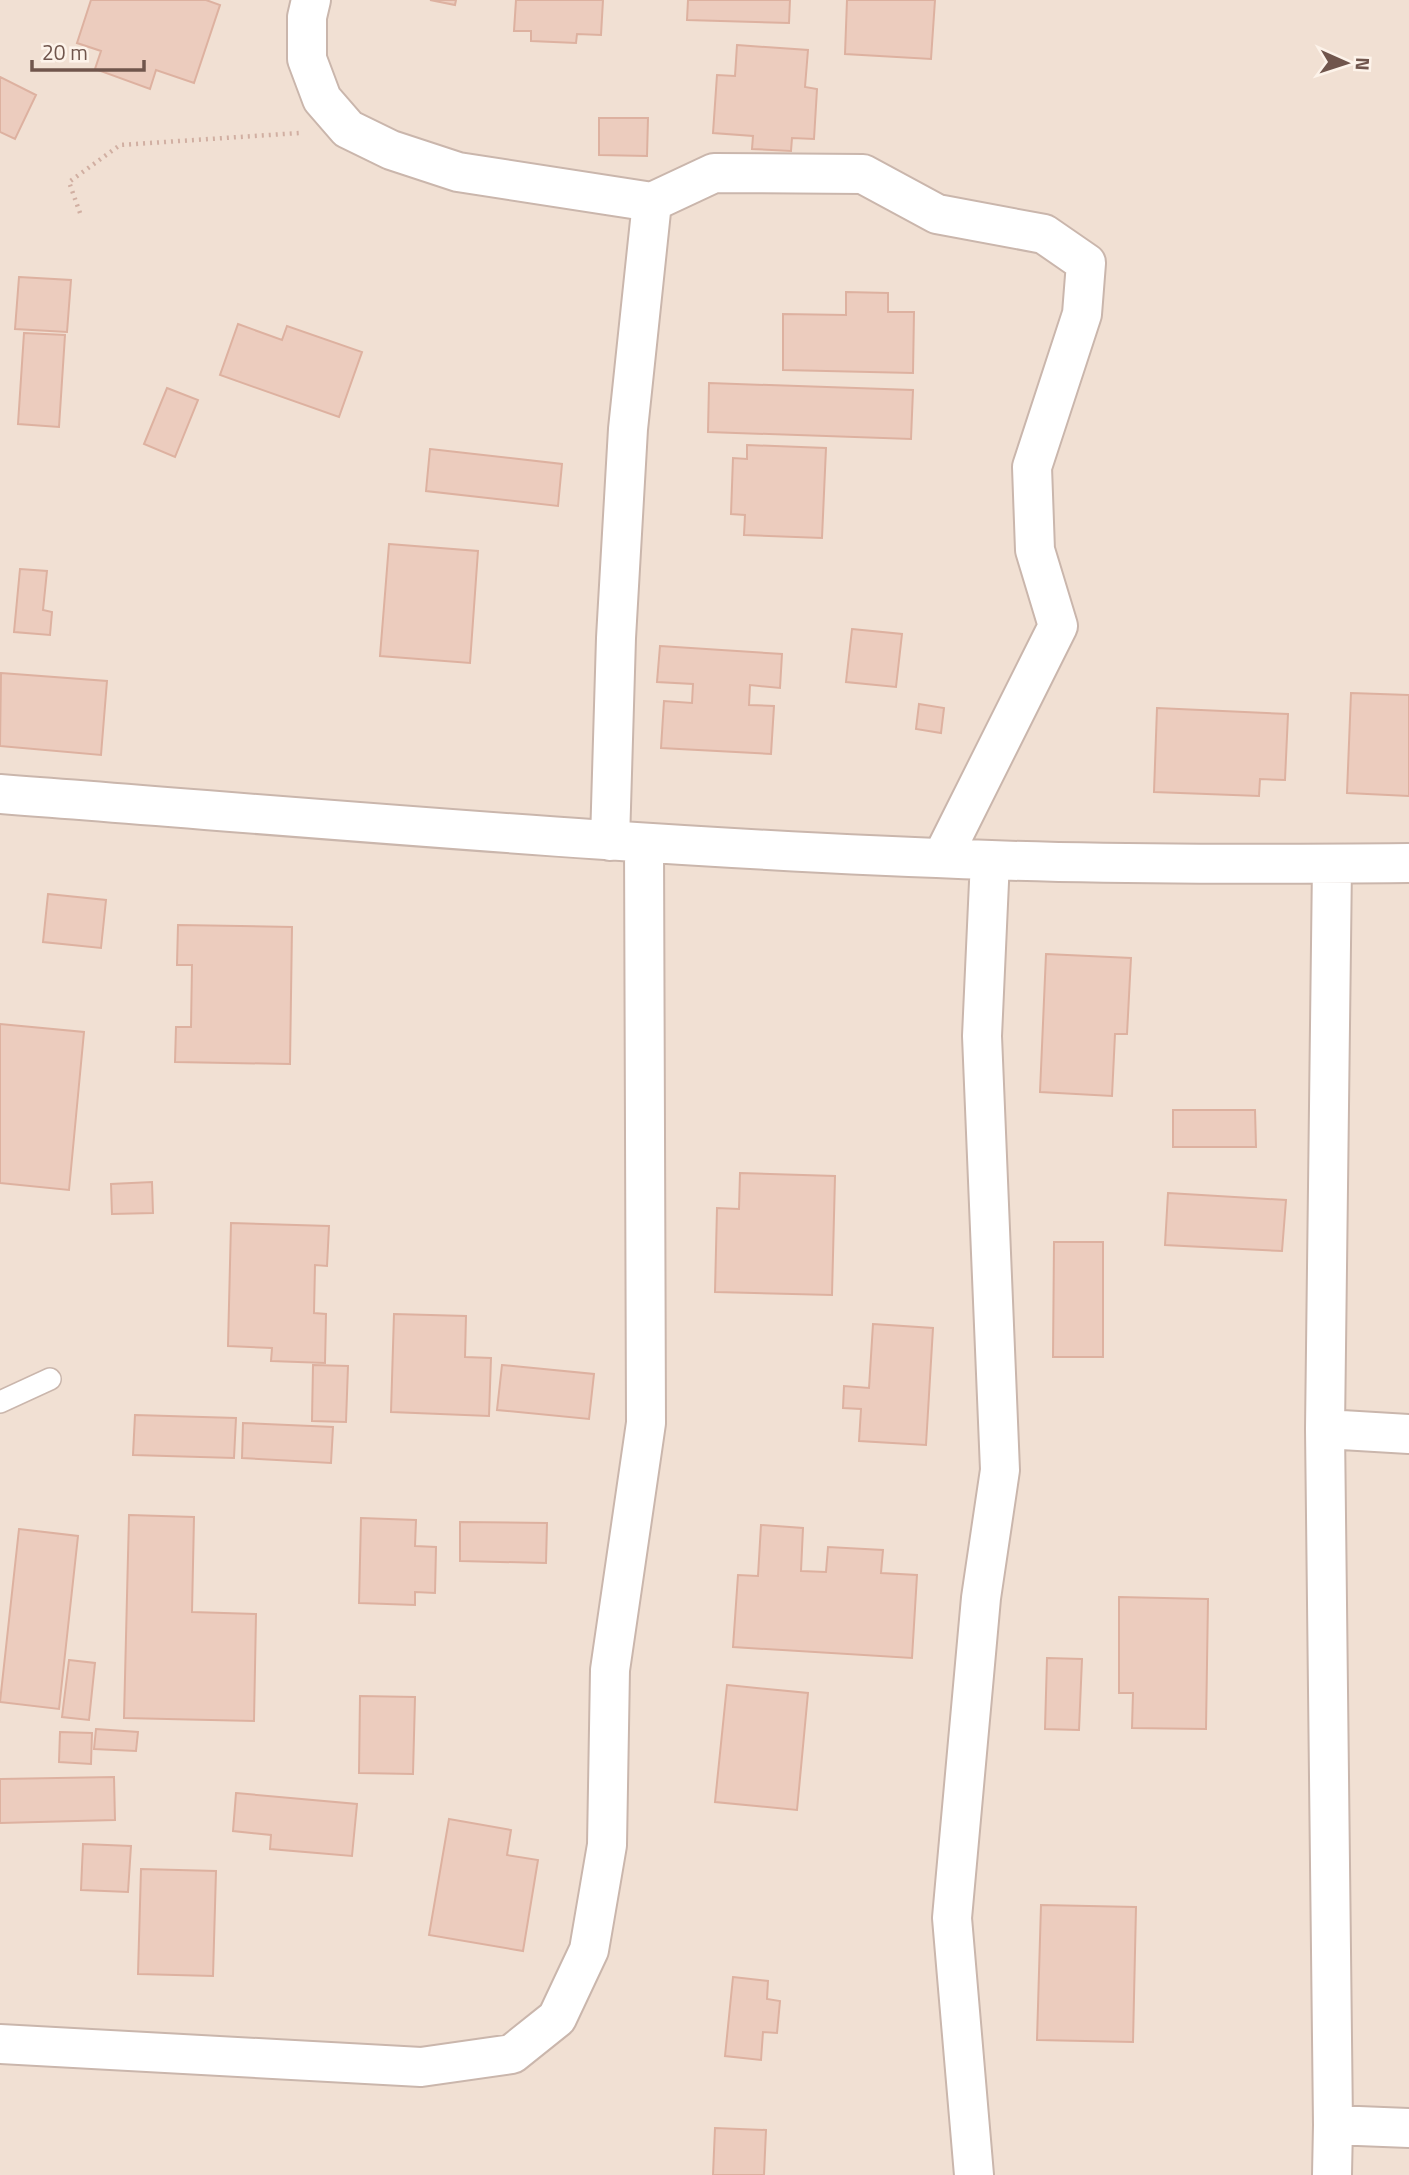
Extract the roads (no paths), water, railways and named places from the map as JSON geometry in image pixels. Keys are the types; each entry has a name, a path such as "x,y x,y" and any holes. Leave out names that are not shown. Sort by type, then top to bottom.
{"street":[{"path":"312,0 307,17 307,60 322,99 348,129 391,150 458,172 653,202 714,173 863,174 937,214 1044,234 1086,263 1082,314 1032,467 1035,550 1058,626 942,858"},
{"path":"0,2044 421,2067 512,2054 557,2018 590,1950 607,1845 610,1670 646,1423 627,842 616,638 628,429 653,202"},
{"path":"0,794 627,842 942,858 1409,863"},
{"path":"974,2175 952,1918 981,1598 1000,1470 982,1036 990,860"},
{"path":"1332,864 1325,1429 1332,2175"},
{"path":"1325,1429 1409,1434"},
{"path":"1333,2125 1409,2128"}],"lane":[{"path":"0,1402 50,1379"}]}
